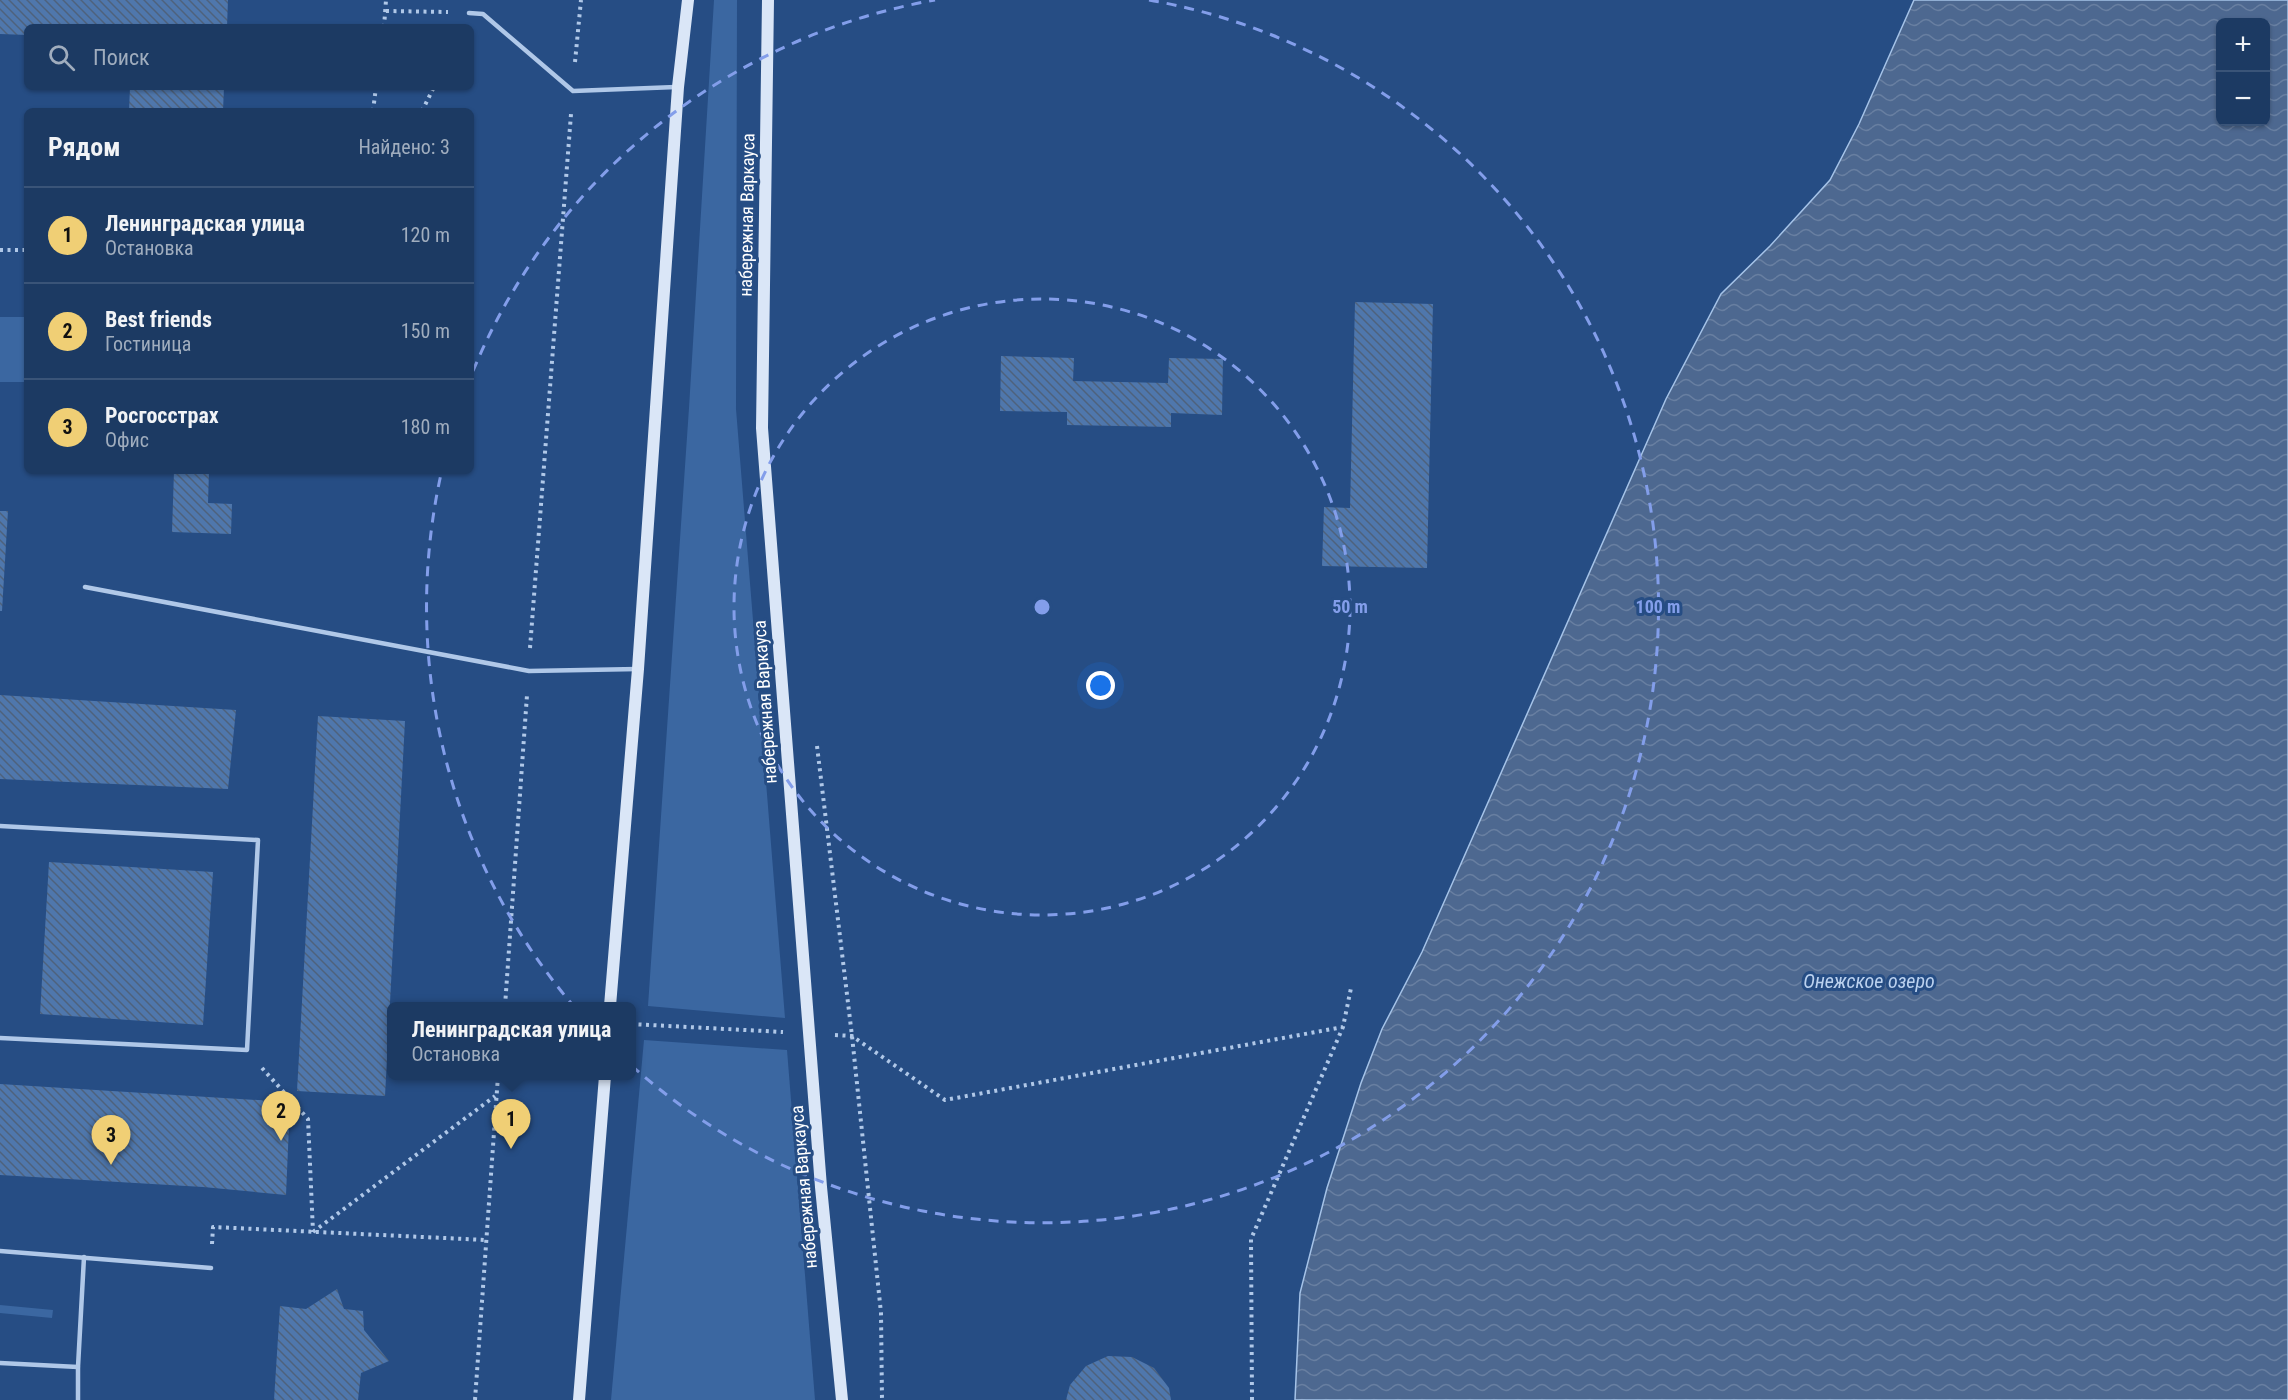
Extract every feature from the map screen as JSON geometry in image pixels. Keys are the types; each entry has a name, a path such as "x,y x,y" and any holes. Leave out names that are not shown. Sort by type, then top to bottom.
{"main road":[{"path":"610,1002 638,669 678,87 688,0"},
{"name":"набережная Варкауса","path":"768,0 762,429 809,1034 842,1400"},
{"path":"579,1400 604,1080"}],"lane":[{"path":"469,13 483,14 573,91 678,87"},
{"path":"85,587 529,670 638,669"},
{"path":"0,826 258,840 247,1050 0,1038"},
{"path":"0,1251 211,1268"},
{"path":"78,1400 84,1257"},
{"path":"0,1363 78,1367"}],"path":[{"path":"384,24 386,0"},
{"path":"505,1002 581,0"},
{"path":"386,11 469,13"},
{"path":"372,108 376,90"},
{"path":"424,108 432,90"},
{"path":"0,250 24,250"},
{"path":"817,741 852,1036 881,1313 883,1400"},
{"path":"1252,1400 1251,1239 1343,1027 1351,988"},
{"path":"636,1024 852,1036 945,1100 1343,1027"},
{"path":"247,1050 308,1119 313,1232"},
{"path":"475,1400 498,1080"},
{"path":"313,1232 496,1096"},
{"path":"213,1227 486,1240"}],"shaded area":[{"path":"714,0 737,0 736,409 785,1018 648,1006"},
{"path":"0,317 24,317 24,382 0,382"},
{"path":"644,1040 787,1050 815,1400 611,1400"},
{"path":"0,1305 53,1310 52,1318 0,1313"}],"water":[{"name":"Онежское озеро","path":"1914,0 2288,0 2288,1400 1295,1400 1300,1293 1327,1188 1361,1083 1382,1029 1422,952 1666,399 1721,294 1770,246 1830,180 1859,124"}],"building":[{"path":"0,0 228,0 227,24 24,24 24,35 0,34"},
{"path":"130,90 224,90 223,108 129,108"},
{"path":"1355,302 1433,304 1427,568 1322,566 1324,507 1350,508"},
{"path":"1001,356 1074,358 1073,381 1168,383 1169,358 1223,359 1222,415 1171,413 1171,427 1067,425 1067,412 1000,411"},
{"path":"174,474 209,474 208,503 232,504 231,534 172,532"},
{"path":"0,511 8,511 2,611 0,611"},
{"path":"0,695 236,710 228,789 0,779"},
{"path":"318,716 405,721 390,1002 387,1002 385,1096 297,1091"},
{"path":"49,862 213,872 203,1025 40,1014"},
{"path":"0,1084 290,1102 286,1195 203,1187 0,1175"},
{"path":"337,1289 344,1309 363,1311 364,1330 389,1361 361,1373 358,1400 274,1400 280,1306 306,1309"},
{"path":"1108,1356 1132,1357 1154,1368 1169,1388 1171,1400 1066,1400 1070,1385 1086,1366"}],"place":[{"name":"Best friends","path":"281,1141"},
{"name":"Ленинградская улица","path":"511,1149"},
{"name":"Росгосстрах","path":"111,1165"}]}
